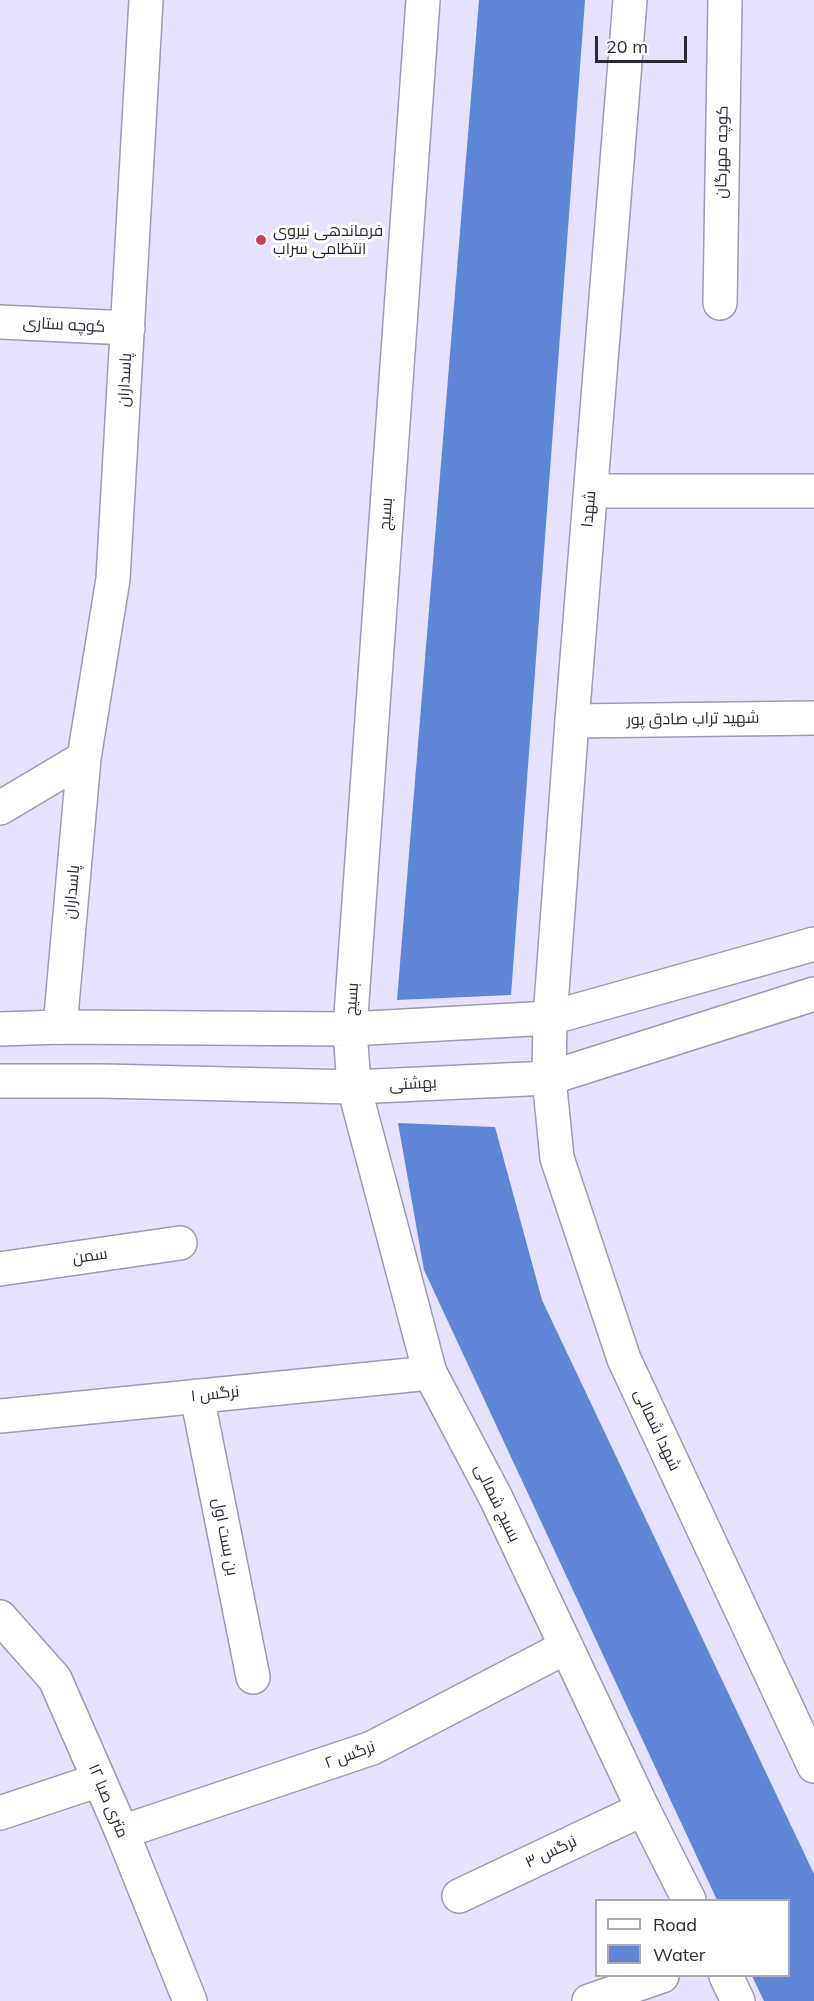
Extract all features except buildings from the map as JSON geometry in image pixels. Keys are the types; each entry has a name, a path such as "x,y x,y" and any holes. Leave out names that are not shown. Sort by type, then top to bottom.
{"street":[{"name":"پاسداران","path":"60,1027 84,758 113,579 146,0"},
{"name":"بسیج","path":"354,1087 350,1029 423,0"},
{"name":"شهدا","path":"550,1018 630,0"},
{"name":"کوچه مهرگان","path":"720,303 724,0"},
{"name":"کوچه ستاری","path":"0,322 128,328"},
{"path":"591,491 814,491"},
{"name":"شهید تراب صادق پور","path":"572,721 814,718"},
{"path":"0,808 84,758"},
{"path":"0,1029 60,1027 350,1029 550,1018 814,944"},
{"name":"بهشتی","path":"0,1082 103,1081 354,1087 549,1078 814,994"},
{"name":"شهدا شمالی","path":"550,1018 549,1078 557,1158 624,1359 814,1766"},
{"name":"بسیج شمالی","path":"354,1087 430,1373 496,1498 643,1809 688,1899"},
{"name":"سمن","path":"0,1269 180,1243"},
{"name":"نرگس ۱","path":"0,1416 430,1373"},
{"name":"بن بست اول","path":"197,1396 253,1677"},
{"name":"۱۲ متری صبا","path":"0,1617 55,1679 122,1832 189,2001"},
{"name":"نرگس ۲","path":"122,1832 372,1748 566,1647"},
{"path":"0,1813 99,1780"},
{"name":"نرگس ۳","path":"459,1896 643,1809"},
{"path":"589,2001 659,1977"},
{"path":"726,1977 738,2001"}],"water":[{"path":"479,0 585,0 511,995 397,1000"},
{"path":"398,1123 495,1127 542,1300 814,1874 814,2001 764,2001 752,1977 790,1977 790,1899 717,1899 424,1270"}],"place":[{"name":"فرماندهی نیروی انتظامی سراب","path":"261,240"}]}
